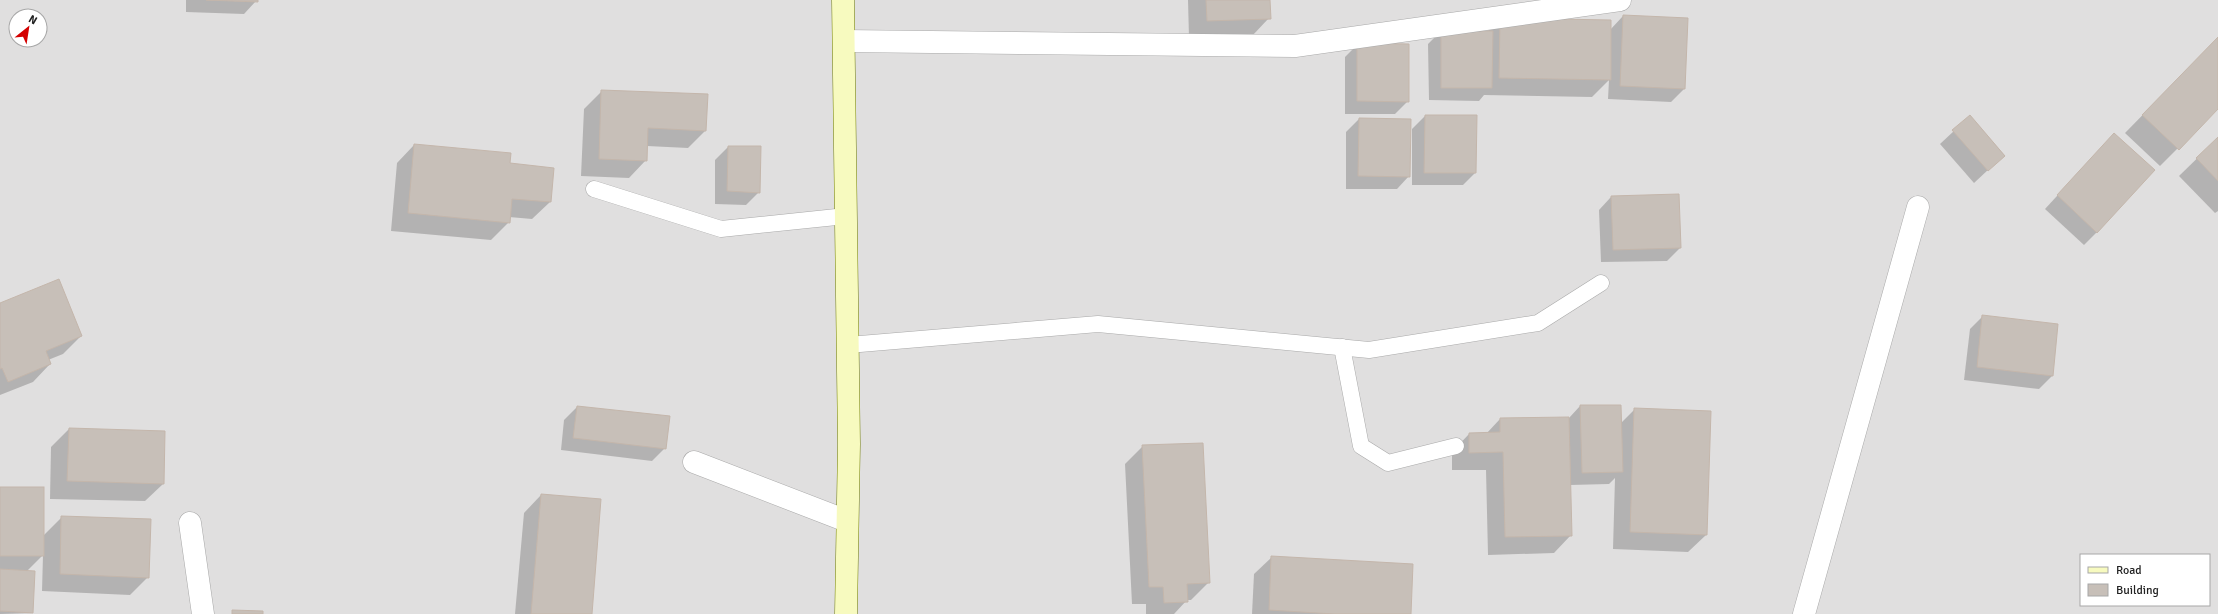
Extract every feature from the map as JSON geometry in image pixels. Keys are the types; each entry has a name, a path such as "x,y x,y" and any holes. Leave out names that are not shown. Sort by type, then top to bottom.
{"main road":[{"path":"843,0 848,345 846,614"}],"street":[{"path":"844,41 1295,46 1620,0"},
{"path":"1804,614 1918,206"},
{"path":"694,462 847,521"},
{"path":"190,523 203,614"}],"lane":[{"path":"594,189 721,229 846,216"},
{"path":"848,345 1098,324 1368,350 1538,323 1601,283"},
{"path":"1342,347 1361,446 1388,463 1456,446"}],"shaded area":[{"path":"0,0 2218,0 2218,614 0,614"}],"building":[{"path":"206,0 258,0 258,2"},
{"path":"1206,0 1270,0 1271,19 1207,21"},
{"path":"1623,15 1688,18 1685,89 1620,86"},
{"path":"1500,18 1611,20 1611,80 1499,78"},
{"path":"1441,30 1493,31 1492,88 1441,88"},
{"path":"2218,37 2218,109 2179,150 2142,115"},
{"path":"1357,43 1409,44 1409,102 1357,101"},
{"path":"601,90 708,94 706,131 648,128 647,161 599,159"},
{"path":"1425,115 1477,115 1476,173 1424,173"},
{"path":"1970,115 2005,156 1988,171 1952,130"},
{"path":"1359,118 1411,119 1410,177 1358,176"},
{"path":"2114,133 2155,170 2097,233 2057,195"},
{"path":"2218,137 2218,181 2196,158"},
{"path":"414,144 511,153 510,163 554,168 551,202 512,199 510,223 408,213"},
{"path":"728,146 761,146 760,193 727,191"},
{"path":"1679,194 1681,248 1613,250 1611,196"},
{"path":"59,279 82,336 46,351 51,364 8,382 2,368 0,369 0,303"},
{"path":"1982,315 2058,324 2053,376 1977,367"},
{"path":"1580,405 1621,405 1623,472 1582,473"},
{"path":"577,406 670,416 666,449 573,438"},
{"path":"1634,408 1711,411 1707,535 1630,532"},
{"path":"1569,417 1572,536 1505,537 1503,452 1469,453 1469,433 1500,432 1500,418"},
{"path":"69,428 165,431 164,484 67,481"},
{"path":"1203,443 1210,583 1187,584 1188,602 1164,603 1163,587 1149,587 1142,445"},
{"path":"0,487 44,487 44,556 0,556"},
{"path":"541,494 601,499 592,614 531,614"},
{"path":"61,516 151,519 149,578 60,574"},
{"path":"1271,556 1413,564 1411,614 1334,614 1269,610"},
{"path":"0,569 35,571 33,613 0,611"},
{"path":"232,610 263,611 263,614 232,614"}]}
